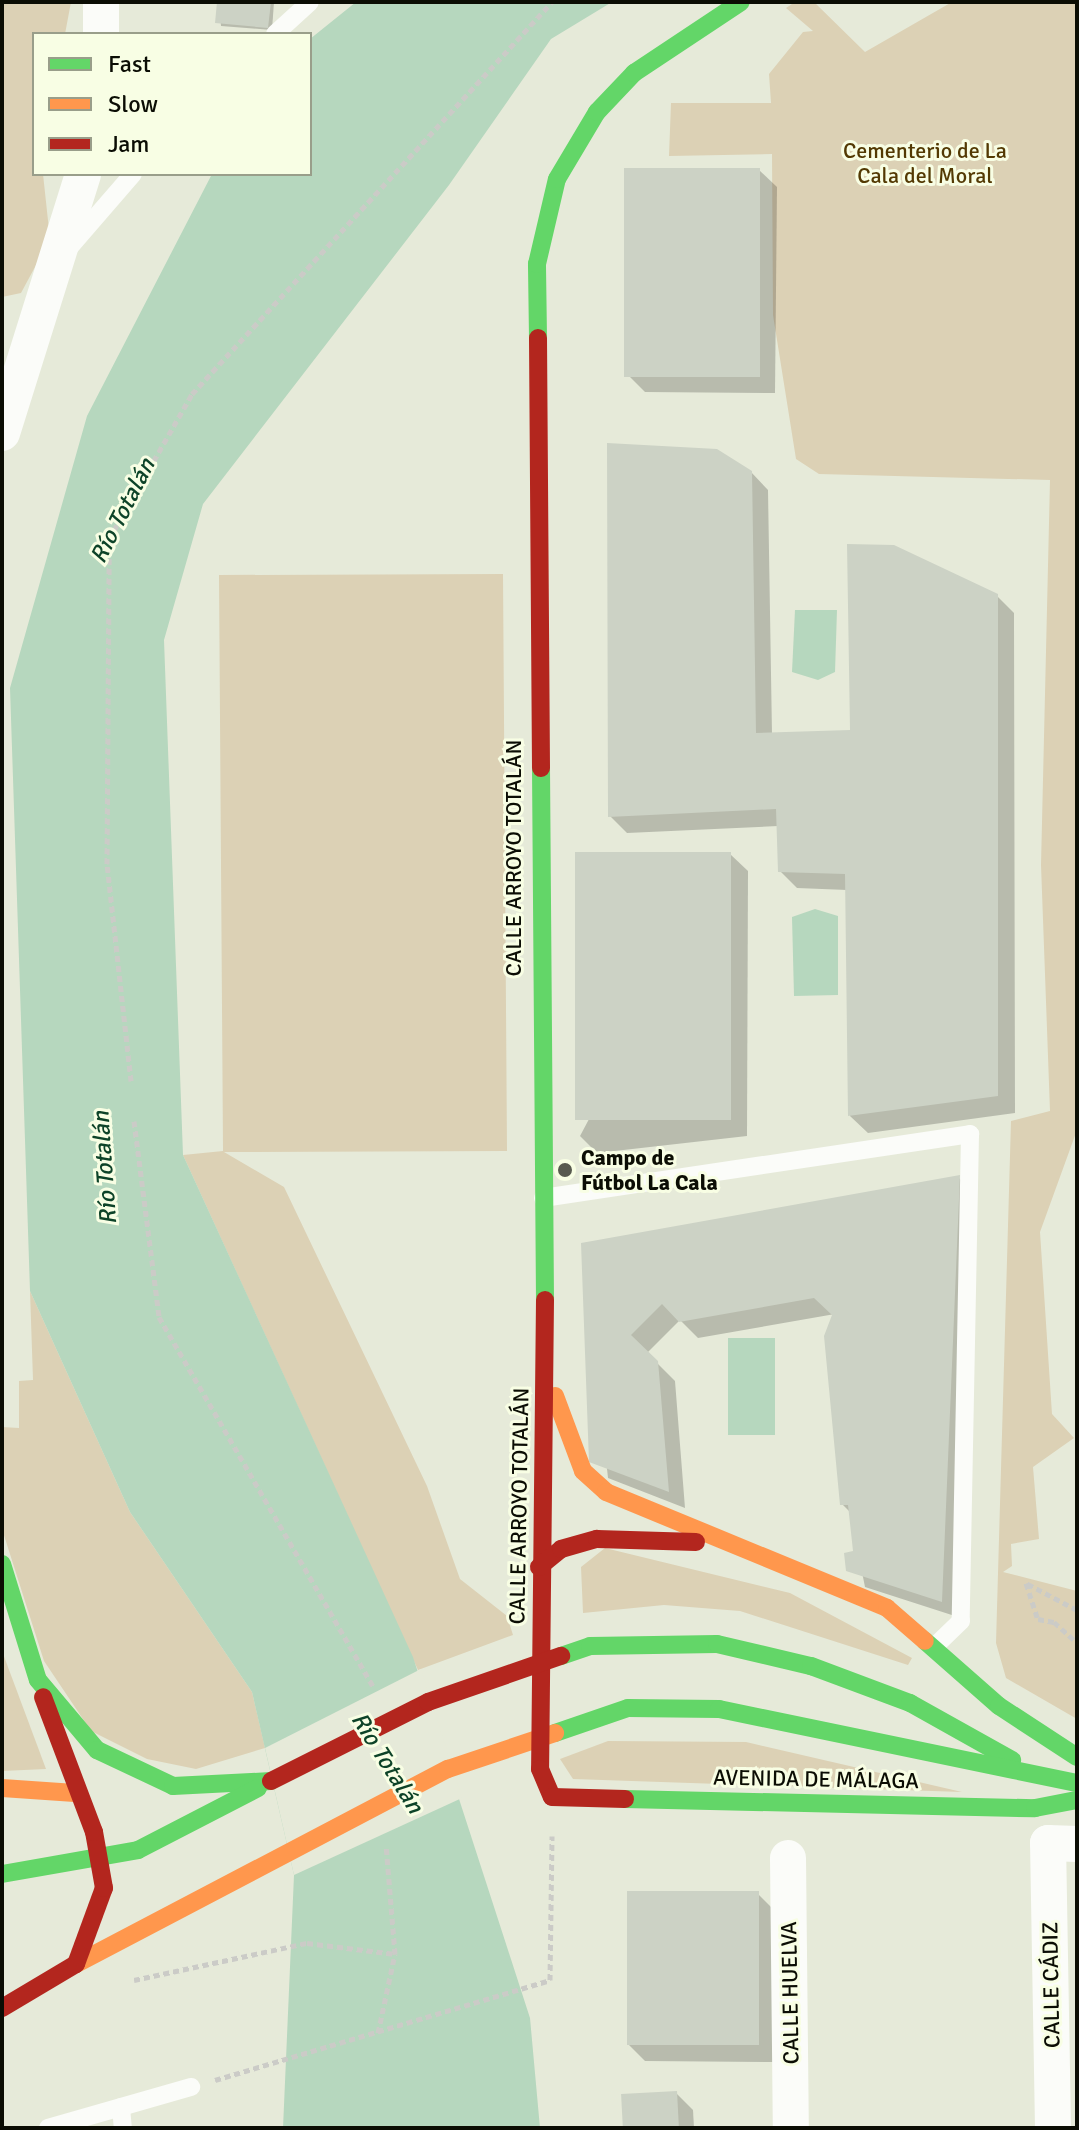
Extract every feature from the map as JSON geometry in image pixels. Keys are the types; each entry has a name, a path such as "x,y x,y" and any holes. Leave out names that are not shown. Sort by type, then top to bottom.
{"main road":[{"name":"CALLE ARROYO TOTALÁN","path":"552,1797 540,1769 539,1567 546,1371 540,1198 537,264 557,179 597,112 634,73 741,2"},
{"path":"546,1371 583,1471 606,1492 750,1547 887,1608 935,1646 999,1706 1077,1757"},
{"path":"539,1567 561,1549 597,1539 750,1547"},
{"path":"2,1564 75,1793 102,1862 101,1909 76,1964"},
{"path":"2,1874 102,1862 171,1839 271,1781 428,1702 590,1646 717,1644 811,1666 910,1703 1045,1779"},
{"path":"38,1680 97,1750 149,1780 206,1788 271,1781"},
{"path":"2,2008 287,1847 448,1769 628,1708 719,1709 1045,1779 1077,1783"},
{"path":"2,1788 75,1793"},
{"name":"AVENIDA DE MÁLAGA","path":"552,1797 1035,1808 1077,1800"},
{"path":"2,1981 35,1988"}],"street":[{"path":"101,2 101,32"},
{"path":"2,433 61,257 82,176"},
{"name":"CALLE CÁDIZ","path":"1053,2128 1062,1843"},
{"name":"CALLE HUELVA","path":"788,1858 791,2128"}],"lane":[{"path":"277,32 310,2"},
{"path":"61,257 131,176"},
{"path":"540,1198 970,1134 961,1621 935,1646"},
{"path":"48,2128 191,2087"},
{"path":"121,2107 123,2128"}],"path":[{"path":"131,1081 107,864 109,539 192,394 552,2"},
{"path":"134,1121 159,1317 373,1676 375,1703"},
{"path":"1077,1610 1026,1583 1038,1619 1054,1622 1077,1643"},
{"path":"191,2087 550,1980 552,1797"},
{"path":"378,2033 395,1954 386,1835"},
{"path":"124,1982 307,1943 395,1954"}],"green space":[{"path":"2,2 71,2 65,32 32,32 32,176 43,176 50,239 21,293 2,297"},
{"name":"Cementerio de La Cala del Moral","path":"795,2 814,2 865,52 952,2 1077,2 1077,1130 1040,1232 1052,1414 1074,1438 1033,1467 1039,1539 1011,1544 1012,1566 1003,1572 1077,1591 1077,1719 1006,1678 996,1643 1011,1121 1050,1111 1041,865 1050,480 819,474 796,459 773,315 772,154 669,156 671,103 771,103 769,74 803,32 813,31 786,8"},
{"path":"503,574 507,1151 224,1152 284,1187 427,1486 460,1579 507,1616 513,1635 418,1670 183,1155 223,1151 219,575"},
{"path":"30,1291 130,1512 252,1692 265,1748 196,1769 147,1759 91,1731 44,1661 2,1529 2,1427 19,1428 19,1381 33,1380"},
{"path":"605,1548 790,1593 912,1658 908,1665 740,1611 664,1605 583,1613 581,1567"},
{"path":"2,1651 46,1769 2,1771"},
{"path":"608,1741 746,1742 962,1792 573,1779 560,1759"}],"water":[{"name":"Río Totalán","path":"356,2 612,2 551,39 449,185 203,504 164,640 183,1155 413,1657 530,2018 540,2128 283,2128 294,1875 252,1692 130,1512 30,1291 10,688 87,416 211,176 312,176 312,37"},
{"path":"795,610 837,610 835,672 818,680 792,672"},
{"path":"815,909 838,916 838,995 794,996 792,917"},
{"path":"728,1338 775,1338 775,1435 728,1435"}],"pier":[{"path":"421,1669 462,1798 294,1875 265,1748"}],"building":[{"path":"217,2 271,2 268,28 215,23"},
{"path":"624,168 760,168 760,377 624,377"},
{"path":"607,443 717,449 752,471 756,733 850,730 847,544 894,545 998,594 998,1096 848,1116 845,874 778,872 776,809 608,817"},
{"path":"575,852 731,852 731,1120 575,1120"},
{"path":"960,1175 942,1602 846,1571 844,1553 853,1551 848,1505 840,1505 824,1336 832,1315 814,1298 679,1322 662,1304 631,1335 658,1361 669,1492 589,1462 581,1243"},
{"path":"627,1891 759,1891 759,2045 627,2045"},
{"path":"677,2091 679,2128 623,2128 621,2094"}],"traffic: fast":[{"path":"538,338 537,264 557,179 597,112 634,73 741,2"},
{"path":"541,768 545,1300"},
{"path":"2,1564 38,1680 97,1750 173,1786 271,1781"},
{"path":"925,1641 999,1706 1077,1757"},
{"path":"561,1656 590,1646 717,1644 811,1666 910,1703 1012,1760"},
{"path":"555,1733 628,1708 719,1709 1077,1783"},
{"path":"2,1874 138,1850 258,1788"},
{"path":"625,1799 1035,1808 1077,1800"}],"traffic: slow":[{"path":"555,1396 583,1471 606,1492 887,1608 925,1641"},
{"path":"76,1964 448,1769 555,1733"},
{"path":"2,1788 75,1793"}],"traffic: jam":[{"path":"538,338 541,768"},
{"path":"545,1300 540,1769 552,1797 625,1799"},
{"path":"539,1567 561,1549 597,1539 696,1542"},
{"path":"271,1781 428,1702 561,1656"},
{"path":"2,2008 76,1964 104,1888 94,1832 43,1697"}],"place":[{"name":"Campo de Fútbol La Cala","path":"565,1170"}]}
